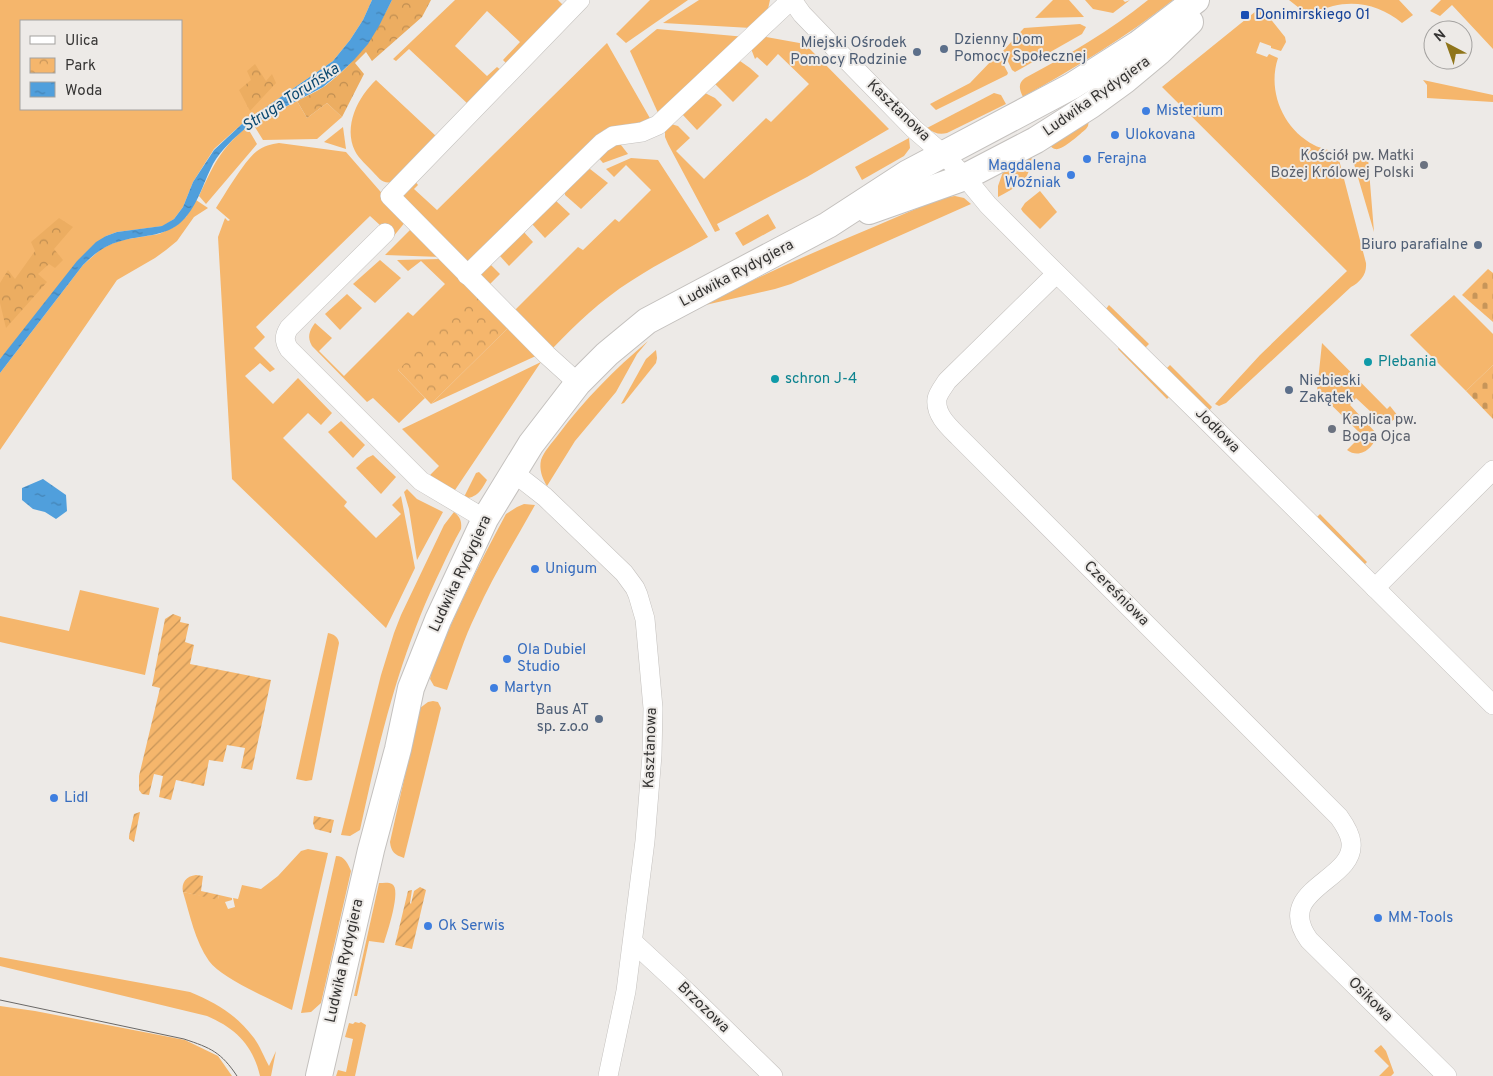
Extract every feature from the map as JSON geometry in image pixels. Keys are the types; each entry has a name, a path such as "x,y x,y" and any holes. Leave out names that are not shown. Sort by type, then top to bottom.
{"street":[{"path":"578,383 547,355 390,196 580,0"},
{"path":"468,275 602,143 613,136 642,132 658,125 792,0"},
{"name":"Kasztanowa","path":"792,0 802,14 828,42 914,129 943,154"},
{"name":"Ludwika Rydygiera","path":"319,1076 371,850 398,749 411,688 438,620 485,519 531,444 578,383 607,354 648,321 828,225 908,173 1072,86 1138,44 1196,0"},
{"name":"Ludwika Rydygiera","path":"828,225 965,177 1036,140 1091,105 1124,81 1160,51 1210,0"},
{"name":"Jodłowa","path":"943,154 988,205 1056,274 1493,705"},
{"path":"385,233 289,328 285,334 284,342 421,481 485,519"},
{"name":"Czereśniowa","path":"1056,274 947,381 937,398 938,411 944,422 1339,817 1350,837 1349,855 1305,901 1300,909 1299,919"},
{"path":"1375,588 1493,470"},
{"name":"Kasztanowa","path":"513,472 545,497 624,573 635,588 643,609 651,673 653,735 645,841 626,991 608,1076"},
{"name":"Osikowa","path":"1299,919 1306,936 1447,1076"},
{"name":"Brzozowa","path":"632,942 687,992 773,1076"}],"green space":[{"path":"0,0 372,0 363,20 333,61 243,123 214,149 193,182 183,207 174,219 163,226 117,232 106,236 0,359"},
{"path":"392,0 431,0 422,17 372,61 366,52 355,63 364,74 342,117 327,103 307,118 297,101 325,86 346,68 372,36"},
{"path":"455,0 558,0 563,5 508,65 503,60 520,42 487,11 455,46 487,76 497,67 502,71 469,105 409,49 396,61 393,59"},
{"path":"650,0 688,0 626,43 616,34"},
{"path":"699,0 770,0 768,9 751,28 663,23"},
{"path":"1053,0 1069,0 1084,17 1035,18"},
{"path":"1085,0 1123,0 1125,2 1130,0 1113,13 1093,9"},
{"path":"1148,0 1173,0 1100,52 1023,97 1020,86 1025,78 1088,42"},
{"path":"1289,0 1399,0 1413,15 1402,23 1394,17 1370,6 1343,4 1308,15"},
{"path":"1441,0 1493,0 1493,49 1473,28 1473,20 1466,20 1452,5 1440,16 1430,11"},
{"path":"1261,7 1285,37 1286,42 1281,51 1260,42 1256,53 1267,57 1269,54 1278,58 1275,71 1276,96 1286,119 1303,138 1314,145 1334,152 1338,156 1366,267 1364,275 1357,283 1226,403 1219,406 1215,404 1260,355 1347,271 1162,87"},
{"path":"1080,24 1086,27 1082,34 1015,72 1012,70 1003,51 1024,28"},
{"path":"657,29 746,37 658,113 630,51"},
{"path":"761,36 805,44 889,129 807,177 717,224 720,230 715,232 668,144 665,131 671,124 678,126 690,138 676,151 704,179 766,118 771,122 809,84 778,54 767,66 757,57 755,59 750,46"},
{"path":"607,43 651,120 604,130 467,263 401,194 414,180 418,185 414,189 437,210"},
{"path":"995,57 1000,58 1008,73 1007,75 936,110 930,104 970,83"},
{"path":"740,61 759,76 733,102 715,84"},
{"path":"255,64 266,81 272,74 276,83 250,111 239,90 251,80 247,71"},
{"path":"376,80 437,137 392,182 386,182 379,178 359,157 352,141 351,132 354,112 363,95"},
{"path":"1423,80 1493,95 1493,102 1427,98 1427,85"},
{"path":"705,93 715,98 722,105 697,130 682,114"},
{"path":"994,93 1001,95 1006,104 947,133 937,133 927,128"},
{"path":"297,101 307,118 327,103 342,117 317,139 263,140 253,124"},
{"path":"1089,120 1086,129 1071,142 1058,149 1051,147 1047,140"},
{"path":"247,127 257,144 206,204 199,196 213,167 230,143"},
{"path":"343,127 346,149 324,142"},
{"path":"909,138 910,148 904,156 862,180 855,167"},
{"path":"279,143 346,152 406,221 393,237 370,216 256,327 265,337 254,348 275,369 270,372 260,363 245,376 273,404 298,378 332,413 321,425 308,413 283,438 347,502 344,506 376,538 401,514 392,505 401,496 415,568 386,628 232,479 218,237 225,218 228,221 230,220 216,208 241,169 252,156 262,148"},
{"path":"617,143 628,154 603,163 597,156"},
{"path":"1032,155 1029,172 1022,182 998,197 998,186 1004,169"},
{"path":"1352,157 1355,159 1368,158 1374,232"},
{"path":"631,158 658,160 708,237 620,288 570,330 552,349 480,281 479,272 489,263 500,274 488,286 514,311 578,247 583,250 615,219 619,222 651,190 626,165 614,177 606,169"},
{"path":"590,169 608,183 581,209 565,195 565,189 583,170"},
{"path":"1040,191 1057,212 1040,229 1021,209 1025,203"},
{"path":"955,196 964,198 971,204 791,284 701,306 820,250 941,198"},
{"path":"196,200 208,208 194,217 177,241 166,250 117,280 0,450 0,373 83,265 101,249 111,244 122,240 159,234 174,227 186,217"},
{"path":"555,200 570,214 545,238 532,224"},
{"path":"768,214 776,228 743,246 735,233"},
{"path":"59,218 73,227 54,249 63,260 55,268 49,264 38,274 47,282 6,328 0,303 0,283 8,270 15,279 35,251 31,242"},
{"path":"412,228 441,257 385,255"},
{"path":"522,230 533,242 509,266 499,255"},
{"path":"441,259 492,310 398,370 425,398 399,423 373,398 367,402 312,346 309,334 315,323 332,338 319,351 344,376 408,312 413,316 445,284 421,261 408,271 397,260"},
{"path":"380,260 401,278 375,303 353,284"},
{"path":"1488,269 1493,273 1493,322 1462,295"},
{"path":"347,294 362,308 340,330 325,314"},
{"path":"476,294 509,327 431,404 398,370"},
{"path":"1454,295 1493,334 1493,365 1466,391 1410,335"},
{"path":"1109,305 1149,344 1145,348 1106,309"},
{"path":"509,327 538,355 431,404"},
{"path":"648,341 637,354 616,392 575,441 547,486 542,477 540,467 546,450 589,397"},
{"path":"1322,343 1387,409 1390,406 1398,416 1386,426 1356,398 1350,405 1376,433 1373,443 1362,453 1352,453 1347,450 1362,435 1317,391"},
{"path":"1120,346 1170,396 1167,399 1118,349"},
{"path":"656,350 656,363 624,403 621,404 646,359"},
{"path":"541,362 453,493 430,475 439,466 402,429"},
{"path":"1170,365 1212,407 1209,411 1166,369"},
{"path":"1493,365 1493,419 1466,391"},
{"path":"341,421 365,445 353,458 328,432"},
{"path":"373,455 396,477 381,494 356,468"},
{"path":"479,472 487,480 485,484 475,495 463,499 476,473"},
{"path":"407,489 417,499 443,512 417,560 409,509 404,492"},
{"path":"524,504 535,505 483,600 460,652 447,690 434,686 430,679 431,673 476,573 506,514"},
{"path":"454,512 460,519 461,529 427,599 403,663 375,762 360,830 350,836 341,835 381,675 394,633 444,525"},
{"path":"1320,514 1367,562 1363,566 1316,518"},
{"path":"80,590 159,608 145,675 0,642 0,616 69,631"},
{"path":"173,614 181,617 180,622 189,624 185,642 194,645 190,664 271,680 252,770 241,768 245,748 227,745 223,762 209,760 204,786 176,780 171,800 159,797 163,776 154,774 149,795 142,794 139,790 139,776 160,688 152,686 165,619"},
{"path":"328,633 335,636 339,643 312,780 306,781 296,779"},
{"path":"433,701 438,702 441,708 404,858 394,853 390,842 420,708"},
{"path":"140,812 134,842 129,839 129,836 134,814"},
{"path":"314,816 334,820 331,833 315,829 313,823"},
{"path":"308,849 328,853 292,1010 235,982 215,968 204,953 196,936 183,892 218,899 219,895 232,898 232,900 225,902 228,909 235,907 233,898 238,899 242,885 261,889 278,876 301,851"},
{"path":"336,856 344,859 351,871 321,1003 311,1012 301,1013"},
{"path":"196,875 203,876 201,891 219,895 218,900 183,892 185,880"},
{"path":"379,883 391,883 395,888 393,912 384,943 369,941 357,996 354,996"},
{"path":"420,887 426,890 412,949 395,945 408,891 412,890 411,904 414,891"},
{"path":"0,957 190,992 217,1005 240,1022 256,1041 269,1066 276,1051 271,1076 260,1076 253,1055 241,1039 226,1026 207,1016 0,966"},
{"path":"0,1006 185,1040 218,1056 232,1076 0,1076"},
{"path":"361,1022 366,1025 355,1076 336,1076 338,1070 346,1072 353,1039 345,1037 349,1023 353,1024"},
{"path":"1381,1045 1386,1051 1394,1073 1391,1076 1379,1076 1389,1066 1374,1051"}],"water":[{"name":"Struga Toruńska","path":"372,0 392,0 368,44 354,60 323,87 247,127 237,135 216,159 195,203 179,224 158,234 115,243 105,247 91,257 0,373 0,359 77,261 96,242 106,236 117,232 162,226 174,219 183,207 193,182 214,150 243,123 333,61 363,20"},
{"path":"43,479 66,495 67,511 56,519 45,512 33,509 22,500 22,488"}],"tram line":[{"path":"0,1000 184,1039 215,1052 226,1061 237,1076"}],"place":[{"name":"Donimirskiego 01","path":"1245,15"},
{"name":"Dzienny Dom Pomocy Społecznej","path":"944,49"},
{"name":"Miejski Ośrodek Pomocy Rodzinie","path":"917,52"},
{"name":"Misterium","path":"1146,111"},
{"name":"Ulokovana","path":"1115,135"},
{"name":"Ferajna","path":"1087,159"},
{"name":"Kościół pw. Matki Bożej Królowej Polski","path":"1424,165"},
{"name":"Magdalena Woźniak","path":"1071,175"},
{"name":"Biuro parafialne","path":"1478,245"},
{"name":"Plebania","path":"1368,362"},
{"name":"schron J-4","path":"775,379"},
{"name":"Niebieski Zakątek","path":"1289,390"},
{"name":"Kaplica pw. Boga Ojca","path":"1332,429"},
{"name":"Unigum","path":"535,569"},
{"name":"Ola Dubiel Studio","path":"507,659"},
{"name":"Martyn","path":"494,688"},
{"name":"Baus AT sp. z.o.o","path":"599,719"},
{"name":"Lidl","path":"54,798"},
{"name":"MM-Tools","path":"1378,918"},
{"name":"Ok Serwis","path":"428,926"}]}
